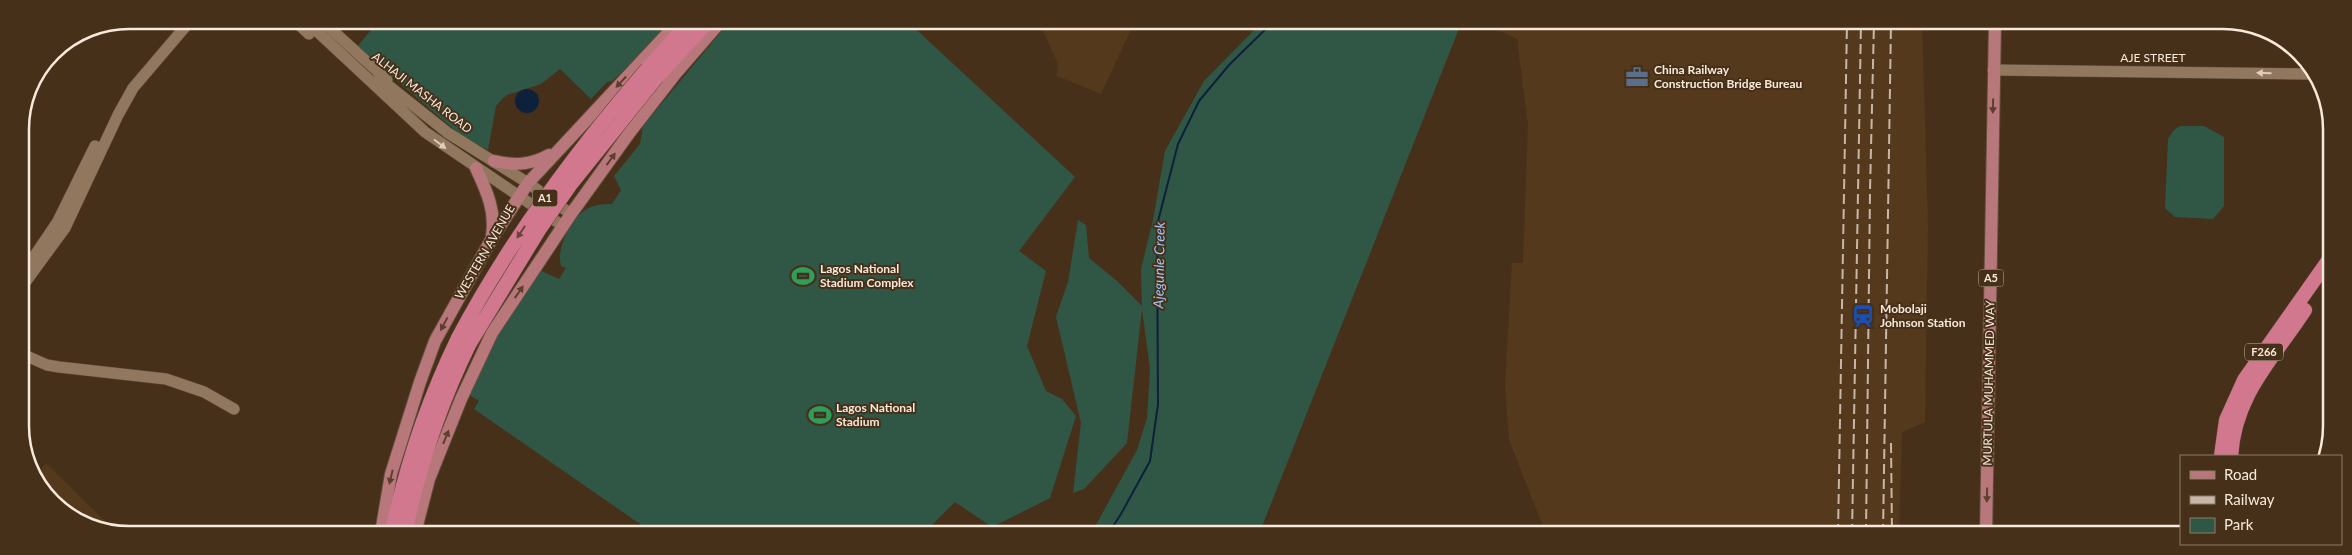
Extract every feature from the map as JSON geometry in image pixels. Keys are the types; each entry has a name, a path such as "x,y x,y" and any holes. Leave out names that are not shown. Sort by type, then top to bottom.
{"highway":[{"name":"A1","path":"394,526 403,482 423,416 464,341 571,184 684,29"},
{"name":"A1","path":"652,73 699,29"},
{"name":"F266","path":"2221,455 2226,420 2244,380 2323,268"},
{"name":"F266","path":"2231,455 2235,424 2244,400 2323,283"},
{"name":"A1","path":"407,526 431,434 455,374 464,341"}],"main road":[{"name":"WESTERN AVENUE","path":"382,526 391,474 435,340 491,240 528,183 557,149 670,29"},
{"path":"418,526 429,479 478,360 514,299 571,214 651,104 715,29"},
{"name":"MURTULA MUHAMMED WAY","path":"1986,526 1995,29"},
{"path":"494,161 515,165 535,162 557,149"},
{"path":"476,168 491,204 494,223 491,240"}],"street":[{"path":"29,264 58,221 126,84 173,29"},
{"path":"29,277 64,228 118,115 133,88 183,29"},
{"path":"304,29 402,113"},
{"name":"ALHAJI MASHA ROAD","path":"316,29 448,134 528,183 571,214"},
{"name":"ALHAJI MASHA ROAD","path":"325,29 340,48 402,113 451,152 563,226"},
{"path":"341,29 412,104"},
{"name":"AJE STREET","path":"1993,70 2307,74"},
{"path":"29,357 59,367 166,379 204,392 234,409"}],"shaded area":[{"path":"1043,29 1131,29 1101,94 1057,76 1058,64"},
{"path":"1496,29 1922,29 1928,225 1925,422 1902,432 1899,526 1543,526 1509,440 1505,386 1512,263 1523,263 1528,125 1517,39"},
{"path":"46,463 108,524 84,516 63,502 49,487 39,471"}],"green space":[{"path":"372,29 667,29 612,81 607,82 591,99 560,69 541,84 507,95 496,106 488,150 464,138 357,47"},
{"name":"Lagos National Stadium Complex","path":"723,29 916,29 1075,177 1019,251 1046,271 1027,346 1046,391 1062,399 1076,416 1050,498 994,526 991,526 955,502 931,526 643,526 474,409 479,401 469,395 493,342 539,270 559,279 566,268 561,266 560,259 563,243 575,220 588,208 612,204 621,190 614,176 640,144 643,126"},
{"path":"1255,29 1459,29 1262,526 1095,526 1137,450 1147,418 1150,369 1142,309 1127,443 1084,489 1073,493 1081,423 1056,317 1068,282 1078,220 1086,225 1089,258 1117,281 1142,306 1141,269 1153,220 1165,151 1204,81"},
{"path":"2180,126 2204,126 2224,137 2224,206 2213,219 2175,217 2165,208 2168,139 2174,130"}],"water":[{"path":"527,89 532,90 538,96 538,106 532,112 527,113 522,112 516,106 515,101 516,96 522,90"}],"waterway":[{"name":"Ajegunle Creek","path":"1113,526 1150,461 1158,404 1157,225 1178,144 1199,101 1229,65 1266,29"}],"railway":[{"path":"1838,526 1847,29"},
{"path":"1852,526 1861,29"},
{"path":"1866,526 1874,29"},
{"path":"1883,526 1891,29"},
{"path":"1891,443 1892,526"}],"place":[{"name":"China Railway Construction Bridge Bureau","path":"1637,77"},
{"name":"Lagos National Stadium Complex","path":"803,276"},
{"name":"Mobolaji Johnson Station","path":"1863,316"},
{"name":"Lagos National Stadium","path":"820,415"}]}
